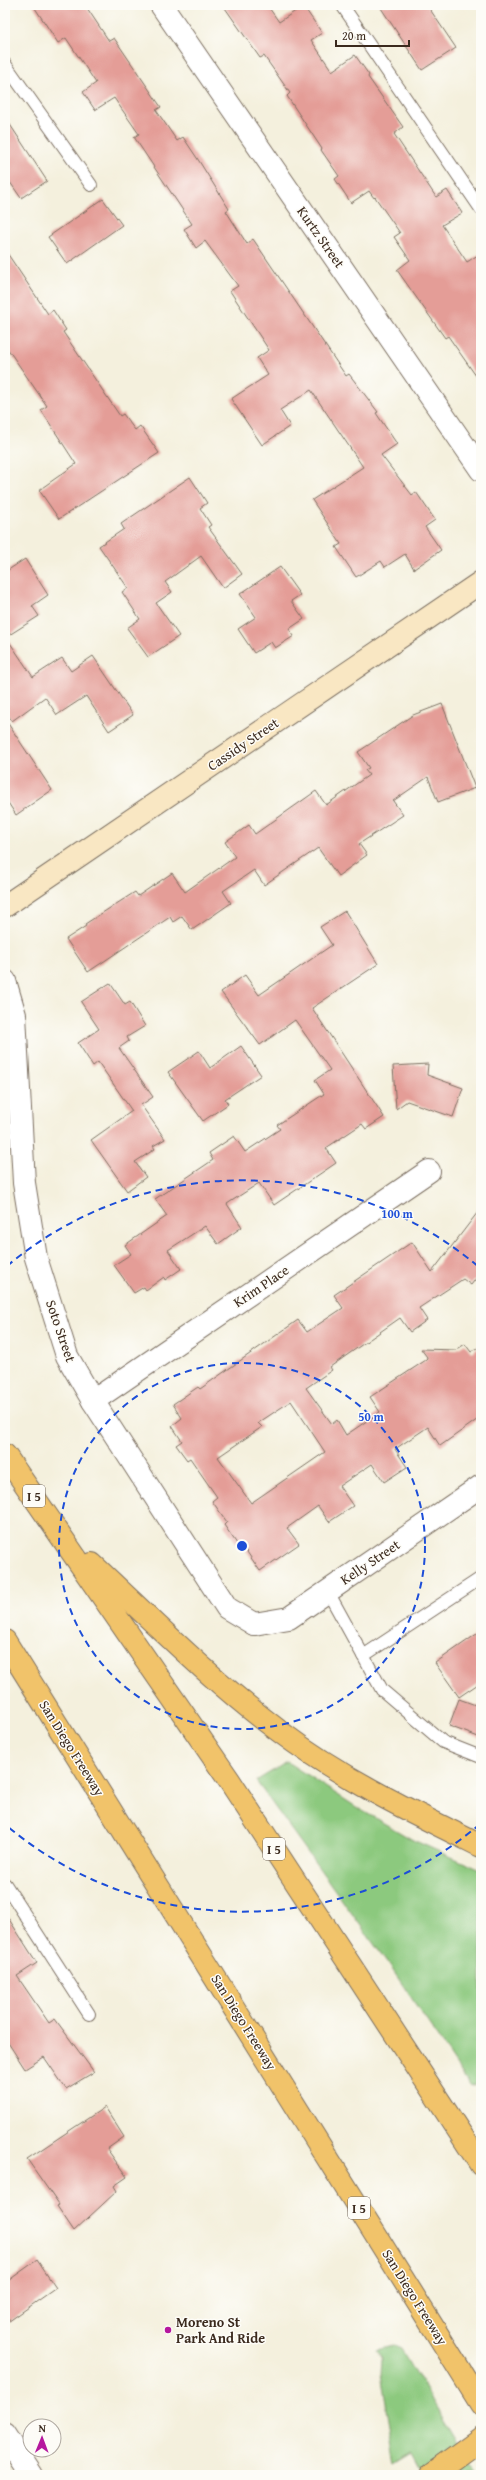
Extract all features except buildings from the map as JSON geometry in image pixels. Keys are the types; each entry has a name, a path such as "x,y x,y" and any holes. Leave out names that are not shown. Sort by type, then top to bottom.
{"highway":[{"name":"I 5","path":"5,1455 229,1780 481,2165"},
{"path":"62,1536 204,1670 279,1731 336,1770 481,1846"},
{"name":"San Diego Freeway","path":"5,1642 481,2404"},
{"path":"431,2475 481,2439"}],"main road":[{"name":"Cassidy Street","path":"5,906 481,582"}],"street":[{"name":"Kurtz Street","path":"161,5 481,470"},
{"name":"Soto Street","path":"5,981 15,1015 24,1183 36,1258 67,1356 93,1401 227,1608 254,1624"},
{"name":"Krim Place","path":"93,1401 429,1172"},
{"name":"Kelly Street","path":"254,1624 288,1618 481,1486"},
{"path":"5,2434 32,2475"}],"lane":[{"path":"342,5 481,209"},
{"path":"5,64 91,185"},
{"path":"363,1656 481,1578"},
{"path":"328,1592 382,1690 443,1742 481,1757"},
{"path":"5,1884 89,2014"}],"green space":[{"path":"287,1762 361,1810 413,1840 481,1870 481,2082 471,2087 392,1969 256,1781"},
{"path":"394,2346 401,2349 476,2475 427,2475 414,2451 396,2462 381,2374 382,2358 376,2350"}],"place":[{"name":"Moreno St Park And Ride","path":"168,2330"}]}
